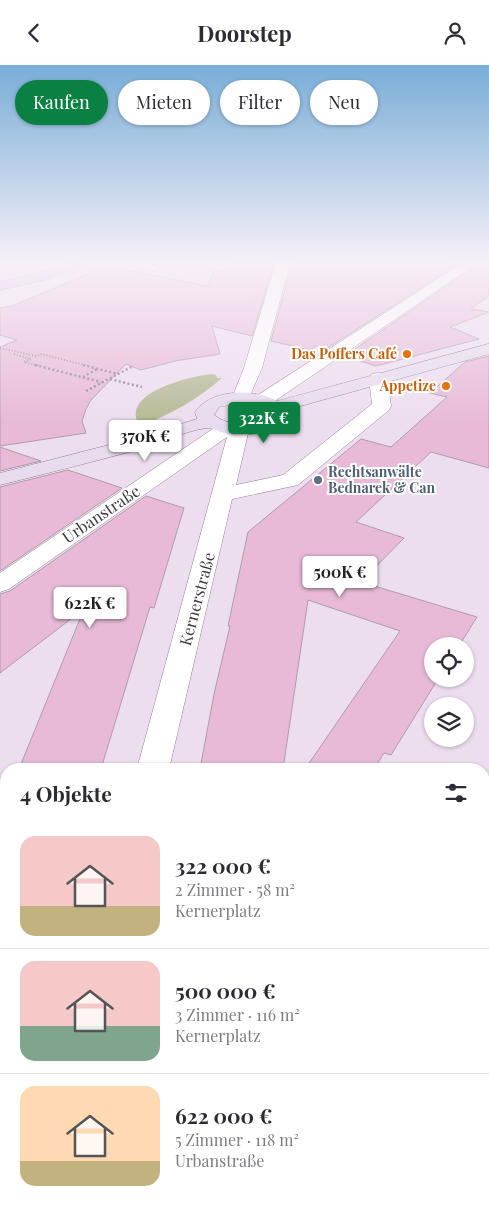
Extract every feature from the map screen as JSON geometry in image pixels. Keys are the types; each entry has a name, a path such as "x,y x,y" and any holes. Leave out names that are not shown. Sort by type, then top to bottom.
{"street":[{"path":"241,398 267,315"},
{"path":"268,404 395,315"},
{"path":"225,426 205,417 204,412 207,408 221,401 241,398 268,404 489,349"},
{"path":"224,494 290,480 382,406 378,378"},
{"path":"0,479 139,443 225,426 252,429 272,422 277,417 278,412 268,404"},
{"name":"Kernerstraße","path":"155,763 224,494 225,426"},
{"name":"Urbanstraße","path":"0,584 133,493 225,426"}],"path":[{"path":"0,348 36,356"},
{"path":"17,353 14,354 31,359"},
{"path":"101,382 24,362 41,354 118,374"},
{"path":"86,391 133,366"},
{"path":"82,377 98,369"},
{"path":"109,378 142,387"}],"green space":[{"path":"212,374 216,375 217,378 222,378 183,406 140,426 136,414 139,404 148,396 160,388 174,383"}],"building":[{"path":"0,315 258,315 252,336 212,326 220,354 175,361 141,370 126,364 91,400 82,421 86,433 0,446 0,347 17,340 0,335"},
{"path":"278,315 378,315 326,349 316,346 310,350 271,341"},
{"path":"404,315 480,315 450,327 479,339 376,366 345,356"},
{"path":"489,356 489,468 431,452 356,522 404,538 361,582 477,617 465,637 424,637 424,687 433,687 427,697 424,697 424,702 391,755 384,753 378,763 309,763 400,631 308,600 284,763 201,763 248,532 361,439 391,447 447,397 430,393 465,362"},
{"path":"0,447 41,461 0,471"},
{"path":"68,470 122,488 0,571 0,487"},
{"path":"146,496 184,508 154,608 150,607 103,763 21,763 84,609 0,673 0,594 10,591"}],"place":[{"name":"Das Poffers Café","path":"407,354"},
{"name":"Appetize","path":"446,386"},
{"name":"Rechtsanwälte Bednarek & Can","path":"318,480"}]}
